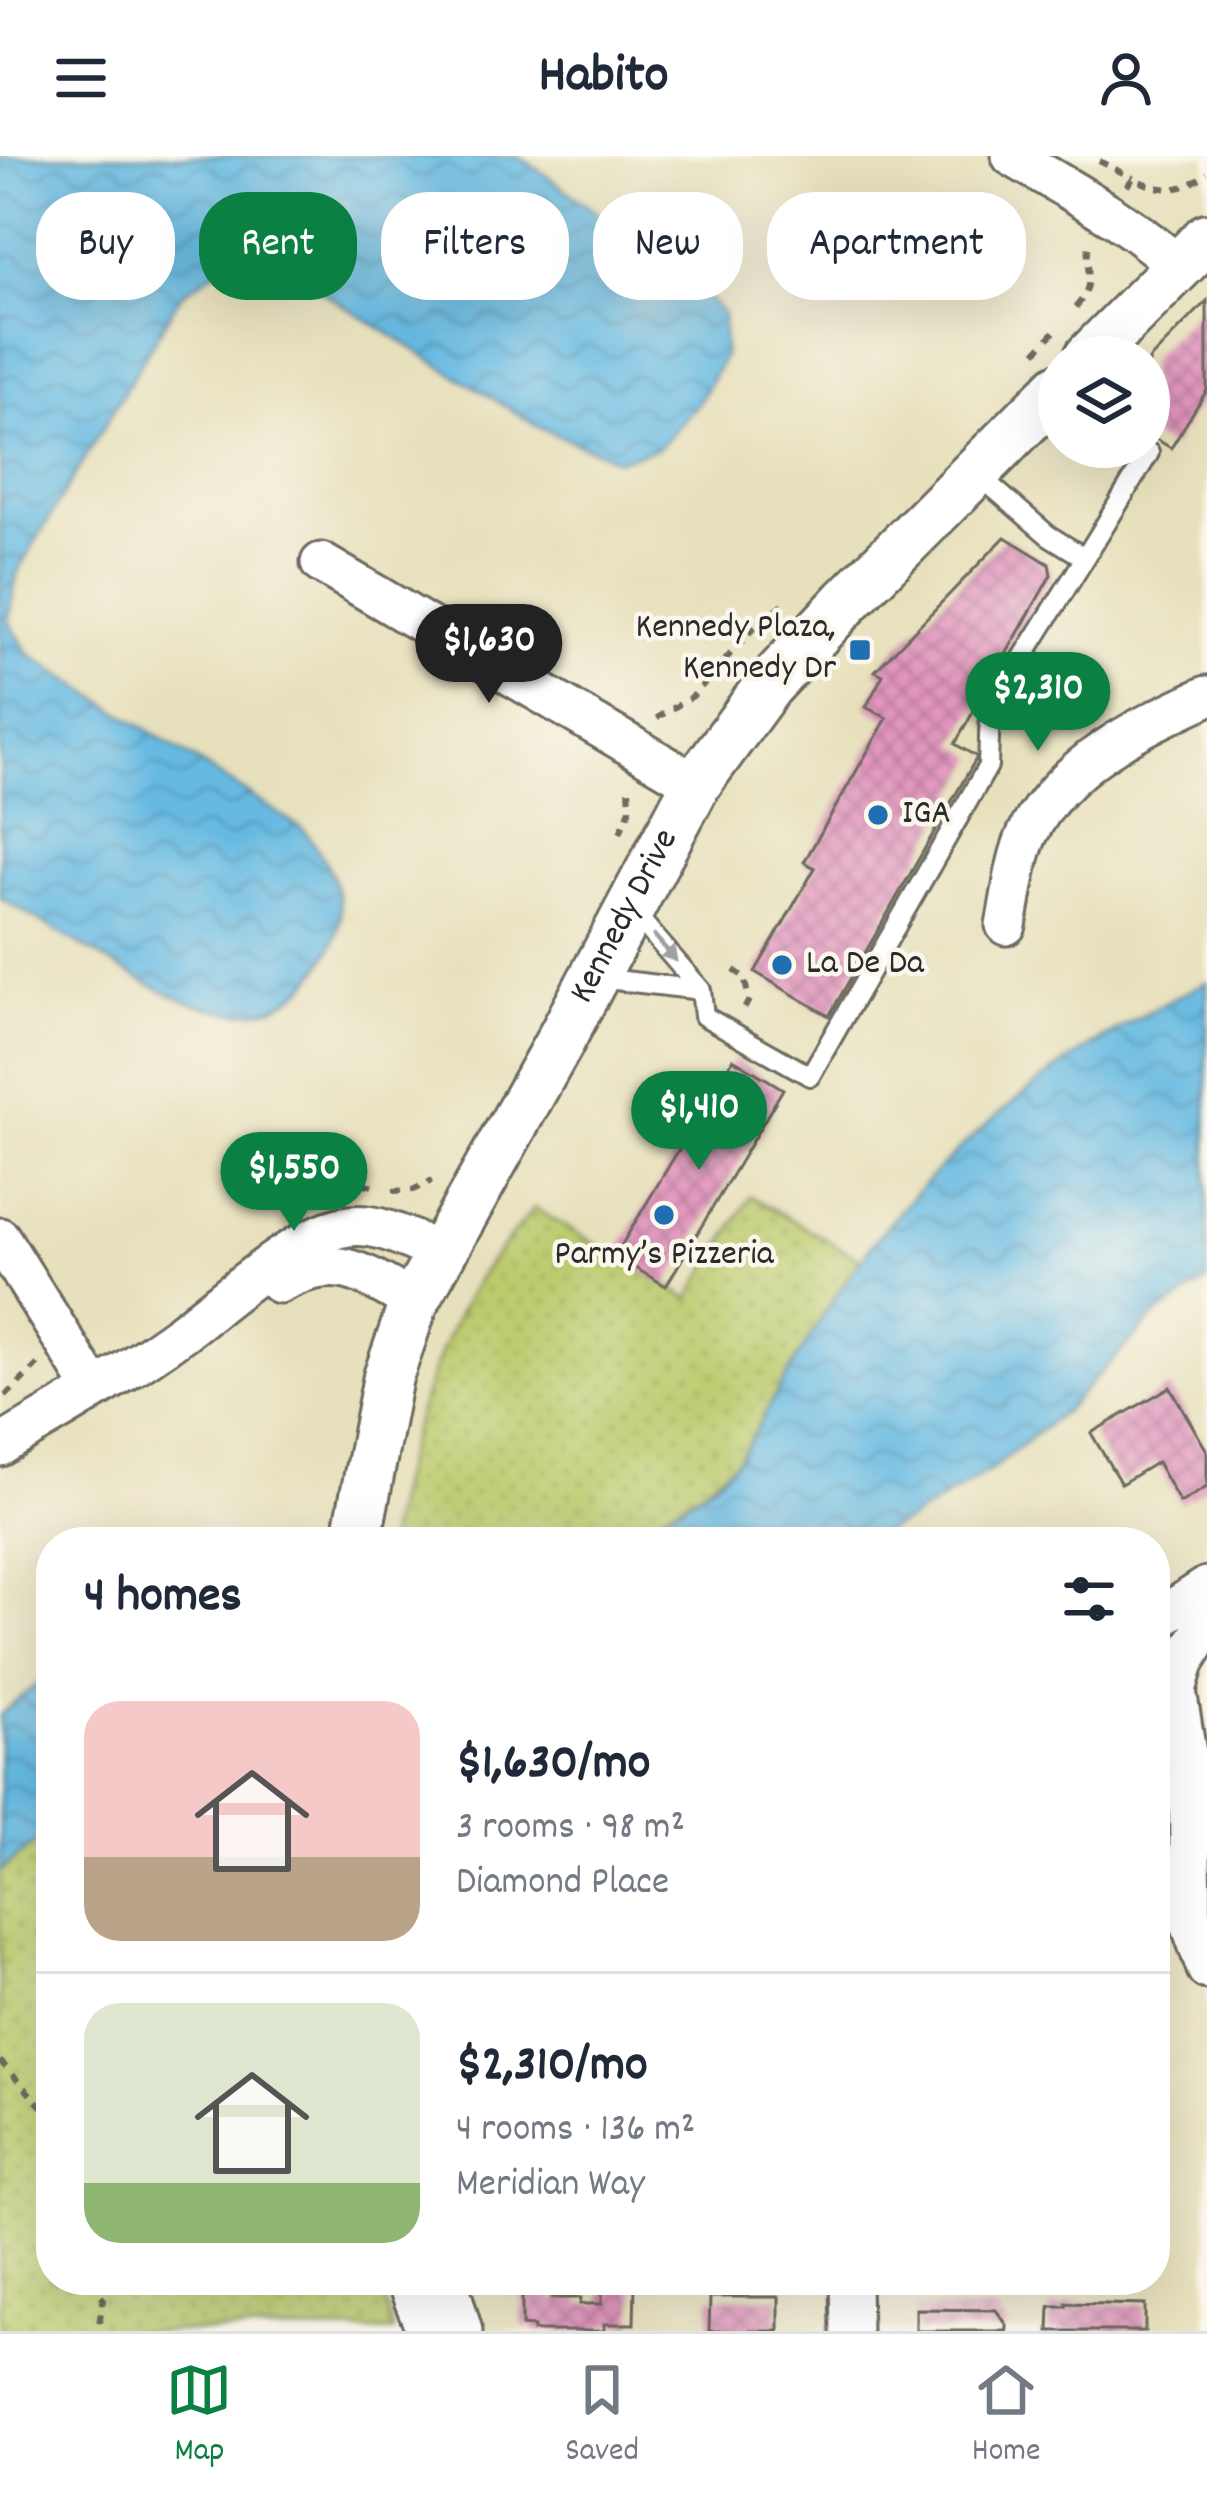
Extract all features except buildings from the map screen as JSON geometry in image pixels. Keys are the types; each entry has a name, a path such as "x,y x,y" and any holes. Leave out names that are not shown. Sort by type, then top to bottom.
{"street":[{"path":"1012,156 1154,243 1193,252"},
{"path":"1111,336 1193,252"},
{"name":"Kennedy Drive","path":"359,1527 388,1378 414,1302 559,1043 695,784 784,669 976,473 1038,384"},
{"path":"321,563 695,784"},
{"path":"1006,925 1027,836 1065,781 1133,730 1207,696"},
{"path":"0,1446 178,1335 278,1261 341,1227 378,1228 440,1253"},
{"path":"0,1238 94,1389"},
{"path":"178,1335 288,1278 328,1264 356,1271 414,1302"},
{"path":"1170,1611 1207,1587"},
{"path":"1207,1624 1177,1684 1186,1750 1191,1924 1207,1969"},
{"path":"1170,1718 1186,1750"},
{"path":"395,2295 404,2331"},
{"path":"417,2295 432,2331"},
{"path":"451,2295 462,2331"},
{"path":"850,2295 851,2331"}],"lane":[{"path":"629,907 700,990 704,1016 809,1076 988,766 990,710 1140,468"},
{"path":"976,473 1048,536 1085,558"},
{"path":"592,976 700,990"}],"path":[{"path":"1091,158 1157,191 1186,186 1207,172"},
{"path":"1121,194 1133,178"},
{"path":"1066,336 1088,293 1092,237"},
{"path":"653,723 660,713 694,696 750,632 792,596"},
{"path":"734,970 744,977 749,1000 743,1011"},
{"path":"0,1400 44,1360"},
{"path":"0,2061 36,2101"},
{"path":"98,2331 101,2295"}],"green space":[{"path":"751,1196 861,1260 737,1460 701,1490 643,1527 390,1527 409,1446 457,1316 478,1278 534,1208 689,1299"},
{"path":"36,1842 36,2295 382,2295 393,2331 0,2331 0,1871"}],"water":[{"path":"0,156 519,156 569,192 381,192 381,300 569,300 569,192 593,210 593,300 710,300 723,315 724,356 698,404 659,448 618,460 542,429 335,300 357,300 357,192 199,192 199,282 181,295 17,573 9,622 30,655 303,829 336,885 338,931 310,981 285,1002 257,1011 227,1012 165,992 0,898"},
{"path":"1207,982 1207,1281 1154,1317 1064,1411 994,1468 894,1527 644,1527 699,1494 739,1457 853,1271 916,1192 1031,1089 1161,1005"},
{"path":"36,1685 36,1842 0,1871 0,1715"}],"place":[{"name":"Kennedy Plaza, Kennedy Dr","path":"860,650"},
{"name":"IGA","path":"878,815"},
{"name":"La De Da","path":"782,965"},
{"name":"Parmy’s Pizzeria","path":"664,1215"}]}
